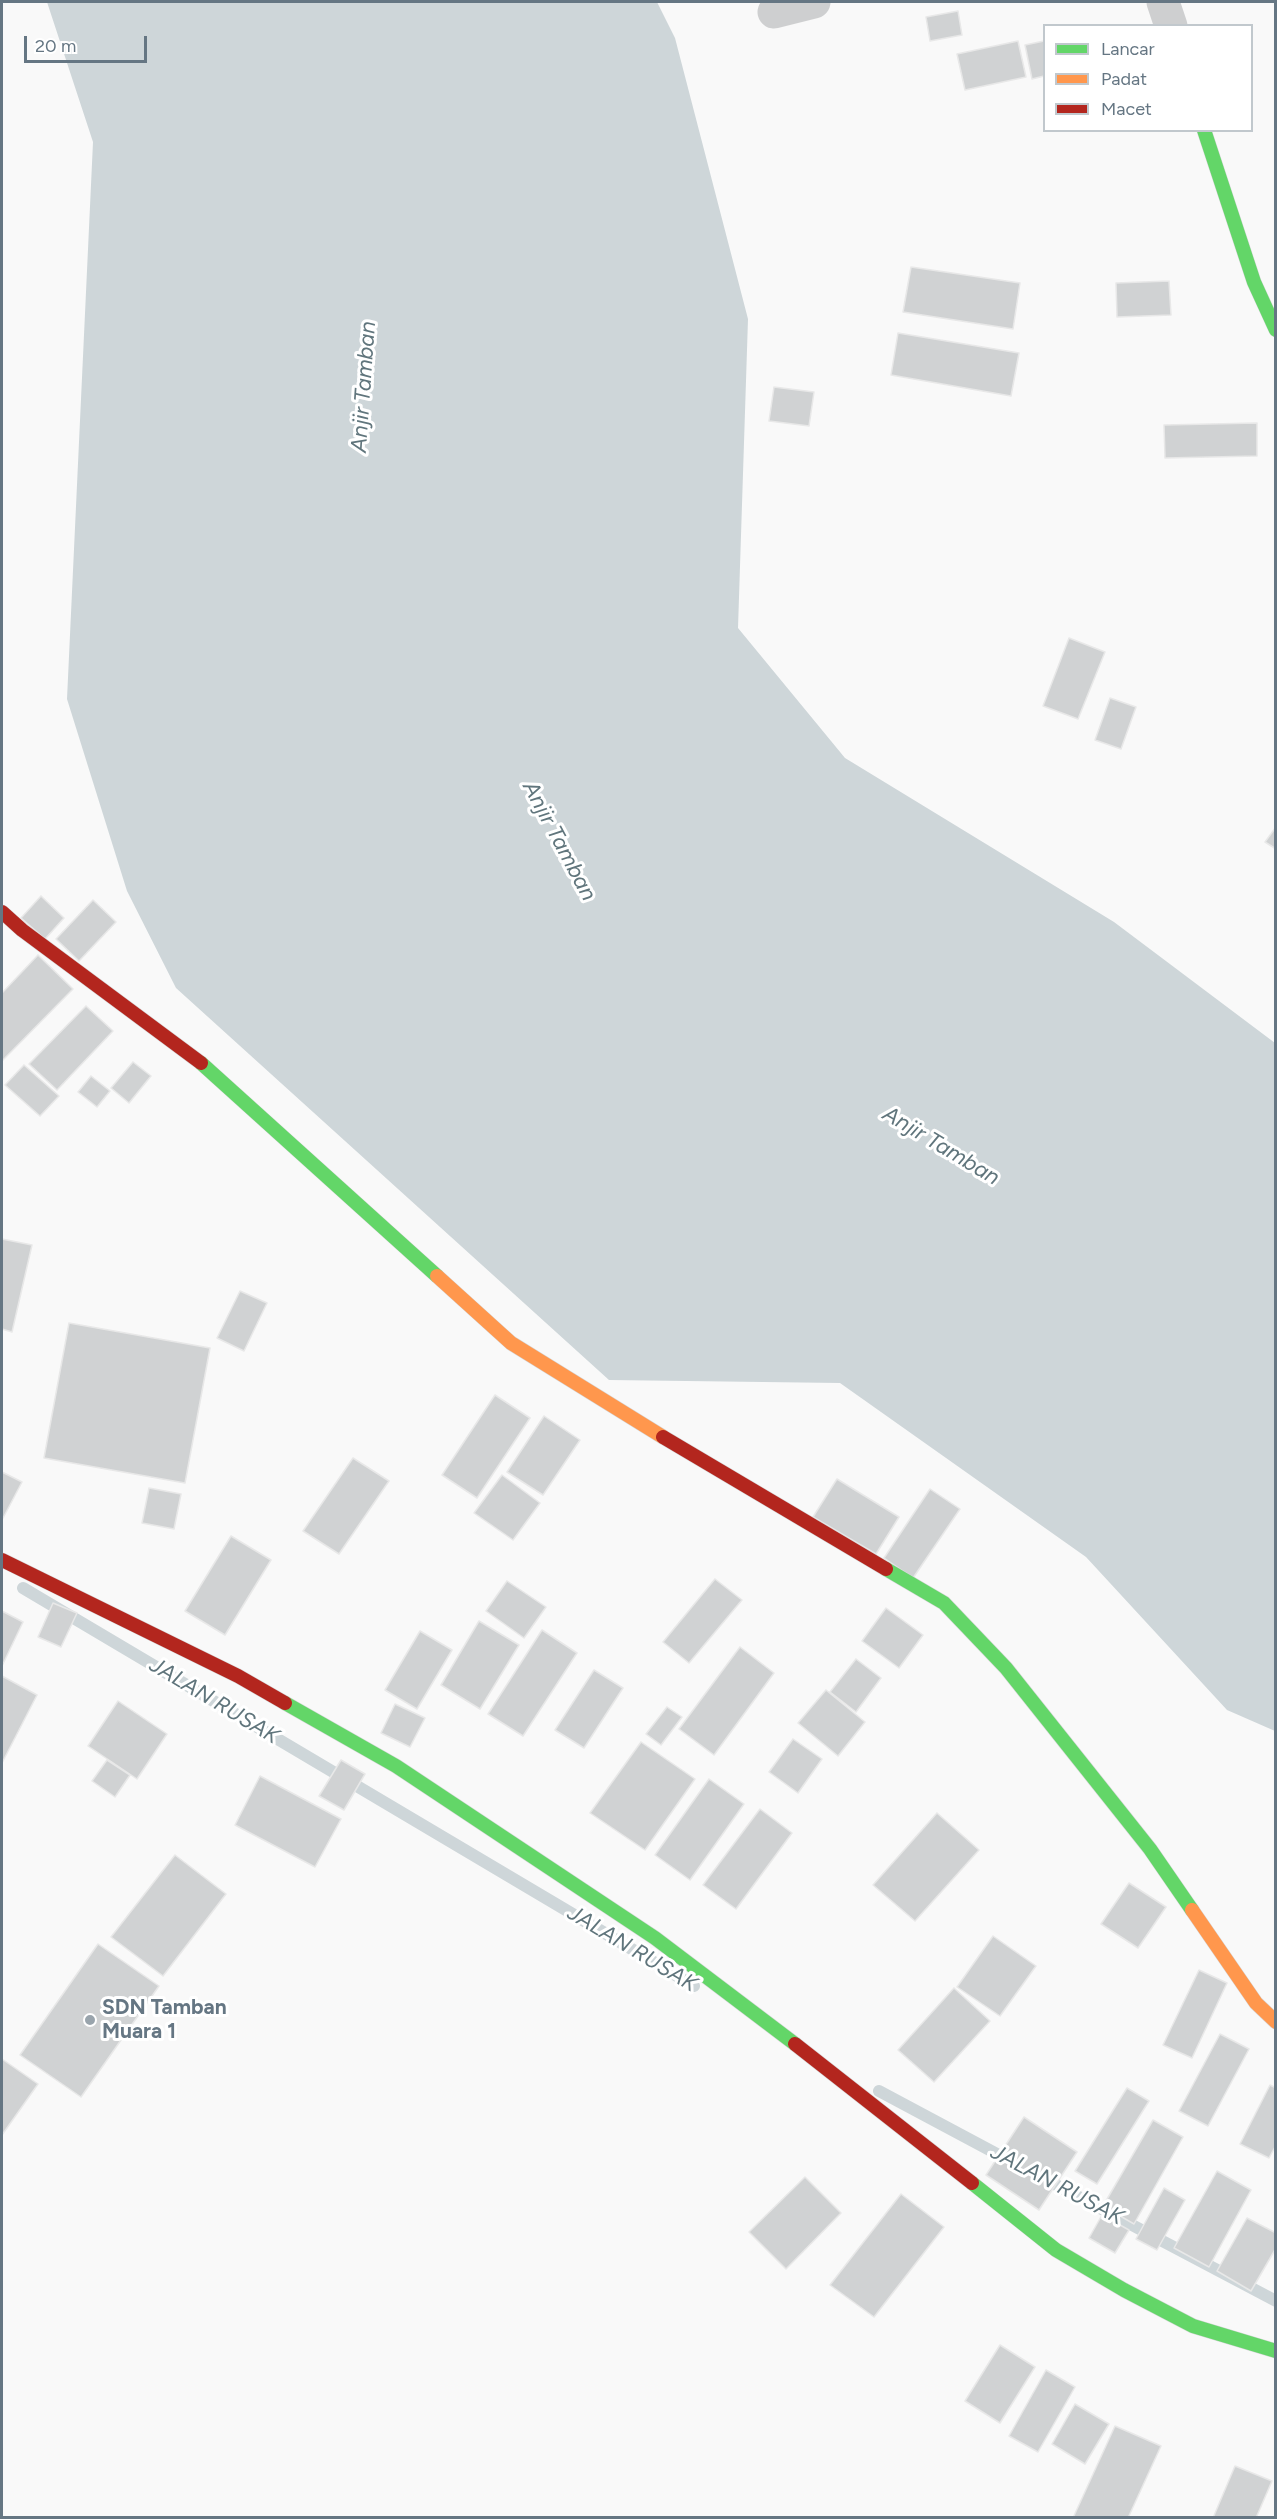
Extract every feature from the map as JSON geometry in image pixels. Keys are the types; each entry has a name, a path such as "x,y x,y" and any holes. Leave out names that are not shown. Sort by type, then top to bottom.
{"street":[{"path":"774,12 814,2"},
{"path":"1163,2 1170,24"},
{"path":"1204,132 1250,272 1275,330"},
{"path":"2,912 22,930 201,1063 511,1343 683,1449 944,1603 1006,1668 1143,1840 1256,2003 1275,2022"},
{"path":"2,1560 238,1676 396,1766 655,1938 855,2090 1056,2250 1124,2290 1193,2326 1275,2351"}],"water":[{"name":"Anjir Tamban","path":"47,2 657,2 675,38 748,319 738,628 845,758 1114,922 1275,1043 1275,1731 1227,1710 1086,1557 840,1383 609,1380 176,988 127,891 67,699 93,142"}],"building":[{"path":"958,11 962,35 930,41 926,17"},
{"path":"1018,41 1026,77 965,90 957,54"},
{"path":"1043,41 1043,76 1032,79 1025,45"},
{"path":"911,267 1020,283 1013,329 903,312"},
{"path":"1169,281 1171,315 1117,317 1116,283"},
{"path":"898,333 1019,353 1011,396 891,375"},
{"path":"774,387 814,392 809,426 769,421"},
{"path":"1257,423 1257,456 1165,458 1164,425"},
{"path":"1069,638 1105,652 1078,719 1043,706"},
{"path":"1110,698 1136,707 1121,749 1095,740"},
{"path":"1276,827 1276,849 1265,842"},
{"path":"41,896 64,918 45,939 21,918"},
{"path":"93,900 116,922 79,961 56,939"},
{"path":"38,955 73,989 2,1061 2,993"},
{"path":"86,1006 113,1031 57,1090 29,1064"},
{"path":"133,1062 151,1076 129,1103 111,1088"},
{"path":"24,1065 59,1096 40,1116 5,1085"},
{"path":"91,1076 110,1091 97,1107 78,1092"},
{"path":"2,1239 32,1245 12,1332 2,1329"},
{"path":"240,1291 267,1303 244,1351 217,1338"},
{"path":"69,1323 210,1348 185,1483 44,1458"},
{"path":"495,1395 530,1418 477,1498 442,1475"},
{"path":"544,1416 580,1440 543,1495 507,1472"},
{"path":"353,1458 389,1481 339,1554 303,1531"},
{"path":"2,1472 22,1482 2,1520"},
{"path":"502,1475 540,1503 513,1540 474,1513"},
{"path":"837,1479 899,1517 876,1554 813,1517"},
{"path":"149,1488 181,1494 174,1529 142,1523"},
{"path":"930,1489 960,1509 913,1578 884,1558"},
{"path":"231,1536 271,1560 225,1635 185,1611"},
{"path":"715,1579 742,1600 689,1663 663,1642"},
{"path":"507,1581 546,1607 524,1638 486,1611"},
{"path":"53,1603 77,1613 61,1647 38,1637"},
{"path":"886,1608 923,1635 899,1668 862,1641"},
{"path":"2,1611 23,1622 2,1666"},
{"path":"479,1621 519,1645 480,1709 441,1685"},
{"path":"542,1630 577,1653 523,1736 488,1714"},
{"path":"420,1631 452,1650 417,1709 385,1690"},
{"path":"740,1647 774,1673 714,1755 679,1729"},
{"path":"856,1659 881,1678 856,1712 830,1692"},
{"path":"594,1670 623,1688 584,1748 555,1730"},
{"path":"2,1676 37,1695 2,1763"},
{"path":"826,1690 865,1722 838,1756 798,1723"},
{"path":"118,1701 167,1734 137,1779 88,1746"},
{"path":"395,1704 425,1718 410,1747 381,1733"},
{"path":"667,1707 682,1717 661,1745 646,1734"},
{"path":"793,1739 822,1759 798,1793 769,1772"},
{"path":"641,1742 695,1779 645,1850 590,1813"},
{"path":"107,1760 130,1775 115,1797 92,1781"},
{"path":"341,1760 365,1774 344,1810 319,1796"},
{"path":"260,1776 341,1819 315,1867 235,1825"},
{"path":"709,1779 744,1804 690,1880 655,1855"},
{"path":"760,1809 792,1833 736,1909 703,1885"},
{"path":"937,1813 979,1850 915,1921 873,1885"},
{"path":"175,1855 226,1894 163,1976 111,1937"},
{"path":"1129,1883 1166,1907 1138,1948 1101,1924"},
{"path":"993,1936 1036,1966 1000,2016 957,1987"},
{"name":"SDN Tamban Muara 1","path":"98,1944 159,1986 81,2097 20,2055"},
{"path":"1199,1970 1227,1983 1192,2058 1163,2045"},
{"path":"954,1988 990,2021 934,2082 898,2050"},
{"path":"1220,2034 1249,2049 1208,2126 1179,2111"},
{"path":"2,2059 38,2084 2,2135"},
{"path":"1270,2085 1276,2088 1276,2145 1269,2158 1240,2144"},
{"path":"1127,2088 1149,2101 1097,2184 1075,2171"},
{"path":"1024,2117 1077,2152 1039,2210 986,2175"},
{"path":"1153,2120 1183,2137 1134,2224 1103,2206"},
{"path":"1217,2171 1251,2190 1209,2267 1174,2248"},
{"path":"805,2177 841,2213 786,2269 749,2232"},
{"path":"1164,2188 1185,2200 1157,2250 1136,2239"},
{"path":"901,2194 944,2227 874,2317 830,2285"},
{"path":"1102,2215 1129,2230 1115,2253 1089,2238"},
{"path":"1247,2218 1276,2233 1276,2248 1251,2291 1217,2271"},
{"path":"1000,2345 1035,2367 1000,2423 965,2401"},
{"path":"1046,2370 1075,2387 1038,2452 1009,2436"},
{"path":"1075,2404 1109,2424 1085,2464 1052,2444"},
{"path":"1115,2426 1161,2446 1128,2518 1073,2518"},
{"path":"1235,2466 1272,2481 1256,2518 1213,2518"}],"waterway":[{"name":"JALAN RUSAK","path":"23,1588 694,1986"},
{"name":"JALAN RUSAK","path":"879,2091 1012,2162"},
{"name":"JALAN RUSAK","path":"1043,2178 1276,2301"}],"traffic: fast":[{"path":"1205,132 1254,282 1276,330"},
{"path":"201,1063 437,1276"},
{"path":"886,1569 944,1603 1006,1668 1150,1849 1192,1910"},
{"path":"285,1703 396,1766 655,1938 795,2044"},
{"path":"972,2183 1056,2250 1124,2290 1193,2326 1276,2351"}],"traffic: slow":[{"path":"437,1276 511,1343 663,1437"},
{"path":"1192,1910 1256,2003 1276,2022"}],"traffic: jam":[{"path":"2,912 22,930 201,1063"},
{"path":"663,1437 886,1569"},
{"path":"2,1560 238,1676 285,1703"},
{"path":"795,2044 972,2183"}],"place":[{"name":"SDN Tamban Muara 1","path":"90,2020"}]}
